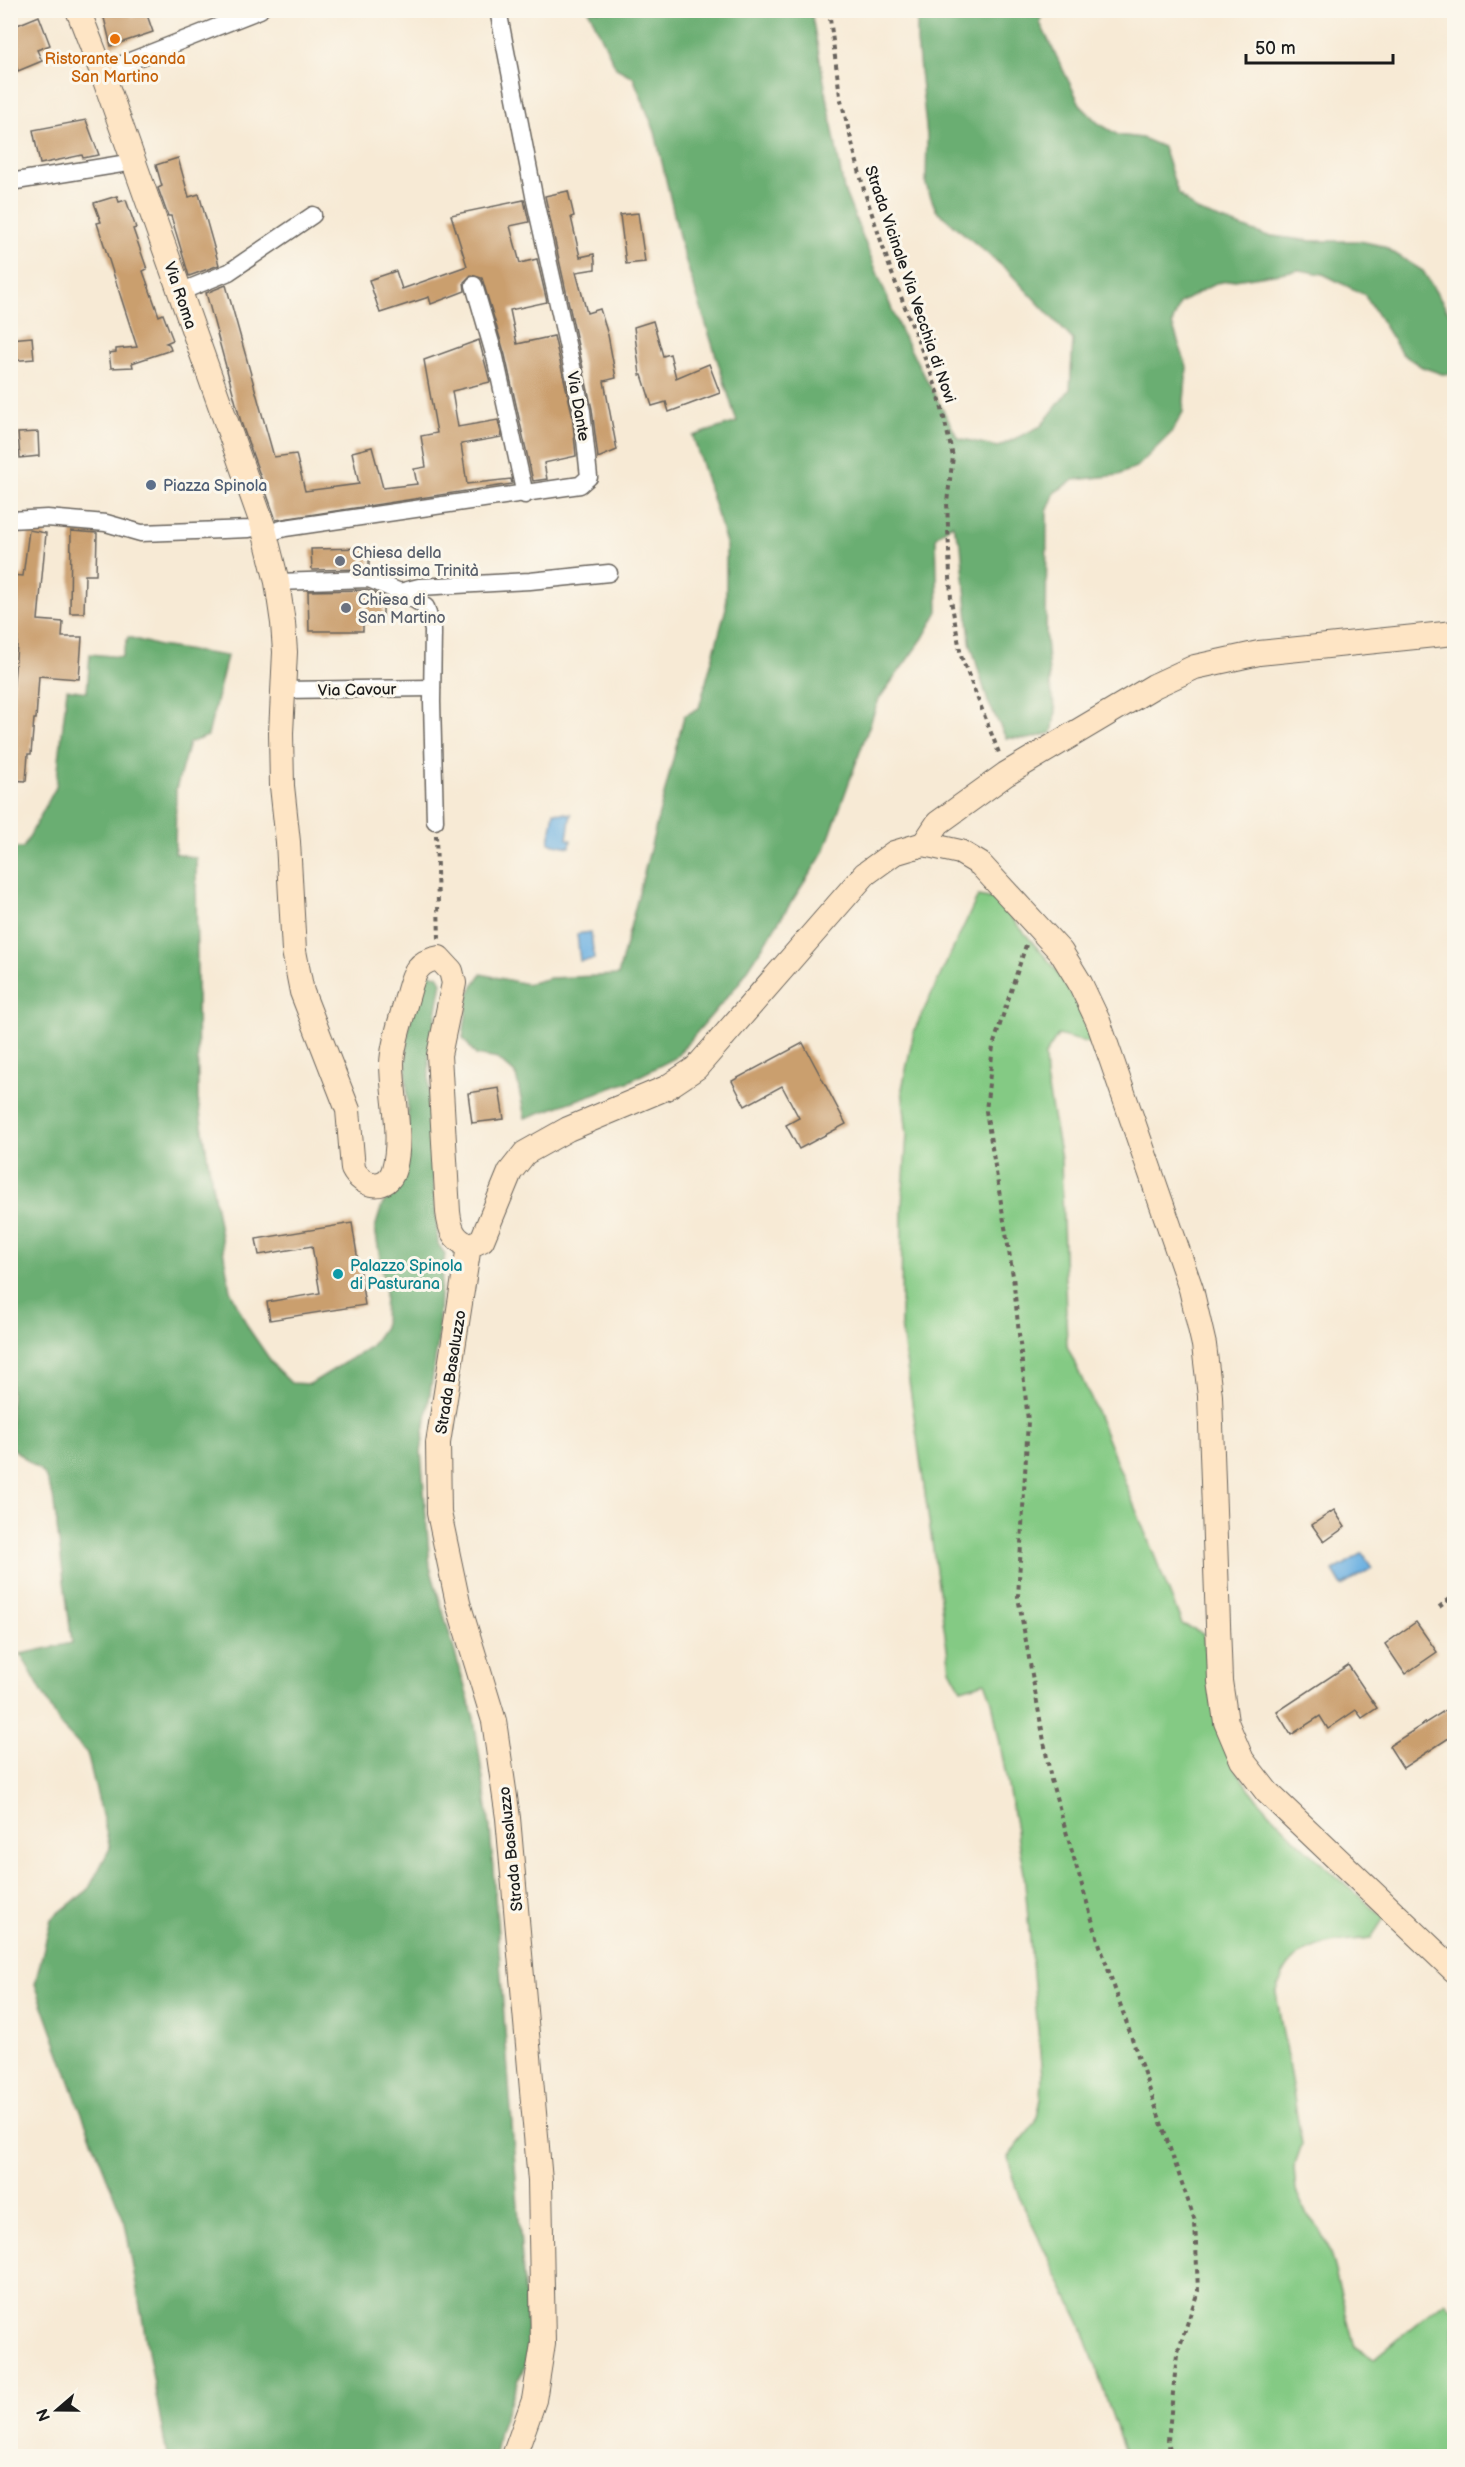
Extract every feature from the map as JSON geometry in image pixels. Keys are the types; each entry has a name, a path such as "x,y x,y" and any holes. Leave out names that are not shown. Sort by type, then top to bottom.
{"main road":[{"name":"Via Roma","path":"78,10 264,530 277,582 285,652 282,786 288,842 294,951 302,992 348,1110 353,1169 366,1184 373,1185 386,1181 394,1170 397,1146 392,1061 396,1039 414,972 425,961 439,958"},
{"path":"924,844 938,823 1006,774 1154,686 1195,667 1259,653 1455,633"},
{"path":"439,958 451,970 454,983 439,1055 449,1225 459,1242 469,1246 482,1240 510,1172 525,1153 568,1129 666,1088 696,1068 865,874 894,853 924,844 960,852 980,864 1061,952 1080,983 1098,1021 1191,1288 1204,1345 1210,1396 1220,1681 1226,1722 1242,1760 1266,1792 1455,1970"},
{"name":"Strada Basaluzzo","path":"469,1246 438,1443 439,1513 458,1603 494,1721 509,1829 539,2170 543,2344 534,2400 513,2457"}],"street":[{"path":"102,72 260,10"},
{"name":"Via Dante","path":"10,520 58,519 106,523 141,533 264,530 525,495 580,486 587,480 589,472 582,411 535,201 498,10"},
{"path":"10,182 134,162"},
{"path":"180,292 229,272 313,215"},
{"path":"474,285 495,357 525,495"},
{"path":"400,592 419,587 530,581 609,573"},
{"path":"277,582 369,579 400,592 426,607 433,630 435,821"},
{"name":"Via Cavour","path":"283,690 432,688"}],"path":[{"name":"Strada Vicinale Via Vecchia di Novi","path":"828,10 840,96 864,190 891,271 938,392 953,457 947,502 953,611 961,656 1006,774"},
{"path":"435,821 439,958"},
{"path":"1033,921 993,1046 986,1111 1012,1276 1028,1421 1018,1597 1051,1780 1098,1940 1195,2221 1198,2291 1178,2355 1168,2440 1171,2457"},
{"path":"1439,1607 1455,1596"}],"green space":[{"path":"589,11 811,11 844,190 901,332 958,438 998,447 1041,426 1070,389 1073,340 1008,271 936,210 926,185 927,136 917,42 917,11 1042,11 1040,23 1081,106 1098,123 1118,135 1142,138 1163,147 1178,193 1197,211 1264,235 1312,241 1360,241 1383,246 1423,271 1447,310 1454,317 1454,374 1442,374 1422,367 1402,354 1365,295 1323,274 1299,270 1216,283 1180,303 1172,324 1187,367 1183,412 1171,433 1138,466 1119,475 1074,480 1055,492 1047,512 1046,639 1050,686 1056,711 1052,733 1029,739 1006,738 988,702 970,642 961,545 952,524 936,537 938,611 923,638 879,699 824,852 739,983 675,1058 628,1082 525,1118 516,1075 498,1059 476,1055 463,1038 469,993 481,974 527,984 550,978 618,975 684,716 699,708 726,608 726,543 693,436 737,422 682,249 655,132 633,77 616,68"},
{"path":"128,637 159,646 227,656 208,736 189,743 176,789 175,853 196,858 198,1101 230,1290 249,1329 275,1367 291,1383 310,1384 370,1347 384,1327 385,1289 375,1228 382,1205 402,1180 409,1148 406,1066 408,1028 421,981 430,974 438,975 442,982 429,1054 429,1113 438,1244 445,1254 440,1293 438,1341 421,1452 430,1567 474,1718 490,1828 529,2354 499,2431 495,2456 167,2456 125,2223 78,2104 35,1984 51,1919 88,1890 110,1848 87,1753 61,1726 21,1654 72,1643 53,1496 44,1474 11,1447 11,848 23,848 56,787 67,689 87,692 90,654 122,657"},
{"path":"978,896 995,899 1054,967 1077,1003 1093,1044 1058,1035 1045,1055 1046,1078 1061,1159 1067,1346 1092,1401 1182,1624 1203,1633 1212,1699 1221,1737 1232,1762 1248,1787 1268,1811 1291,1835 1384,1918 1371,1938 1335,1942 1312,1948 1301,1954 1285,1971 1276,1993 1302,2144 1294,2167 1296,2191 1306,2213 1320,2230 1330,2253 1355,2347 1374,2359 1445,2301 1454,2310 1454,2456 1126,2456 1081,2324 1021,2202 1013,2179 1008,2157 1036,2122 1041,2099 1042,2076 1024,1873 992,1701 985,1682 961,1689 950,1669 901,1325 902,1205 907,1135 902,1089 914,1031"}],"water":[{"path":"554,812 571,814 567,839 571,840 570,847 549,843"},
{"path":"591,932 594,959 580,961 577,934"},
{"path":"1363,1553 1372,1568 1342,1586 1333,1571"}],"building":[{"path":"102,10 130,10 132,17 146,12 153,32 111,46"},
{"path":"39,16 50,45 37,50 42,61 18,71 10,50 10,28"},
{"path":"86,120 99,155 83,158 82,155 40,164 33,130"},
{"path":"178,158 189,197 199,194 219,265 189,276 171,216 168,216 158,188 162,186 156,165"},
{"path":"568,191 580,257 594,254 595,262 595,269 576,272 587,313 600,309 608,335 616,378 604,381 617,450 598,458 592,409 545,196"},
{"path":"117,196 119,202 126,200 147,269 143,271 159,316 163,314 173,340 166,343 169,344 171,350 132,363 133,367 111,368 109,353 116,352 116,349 137,347 97,223 101,222 94,203"},
{"path":"524,200 529,222 510,226 520,263 537,259 547,302 510,310 517,344 554,336 572,413 576,456 544,463 547,479 533,481 505,355 482,278 471,275 464,282 465,291 431,304 429,297 380,313 369,280 396,271 402,289 467,266 451,215"},
{"path":"638,213 645,262 626,264 620,215"},
{"path":"226,285 274,457 296,454 305,491 359,484 352,452 372,447 383,488 417,484 414,469 426,467 421,436 437,433 424,360 479,340 490,382 452,391 458,427 498,420 502,437 461,444 467,484 511,479 512,484 276,520 241,422 206,293"},
{"path":"653,321 663,356 670,354 676,378 709,364 720,393 669,412 666,402 652,406 642,375 640,375 634,327"},
{"path":"32,337 34,359 10,361 10,339"},
{"path":"38,432 39,456 20,458 18,433"},
{"path":"29,530 46,533 38,620 63,622 62,637 82,637 79,679 39,676 36,719 34,719 31,754 28,754 26,781 10,780 10,726 18,634 10,634 10,575 23,576"},
{"path":"71,531 97,533 96,575 85,575 84,613 70,613"},
{"name":"Chiesa della Santissima Trinità","path":"369,548 369,569 312,570 311,549"},
{"name":"Chiesa di San Martino","path":"367,590 383,596 383,624 363,624 363,631 309,631 308,591"},
{"path":"803,1043 846,1124 799,1149 786,1125 799,1118 782,1086 745,1106 732,1081"},
{"path":"499,1088 504,1119 472,1123 468,1093"},
{"name":"Palazzo Spinola di Pasturana","path":"352,1223 365,1305 270,1320 267,1302 320,1293 312,1246 259,1255 256,1239"},
{"path":"1334,1510 1345,1527 1324,1542 1312,1525"},
{"path":"1416,1622 1437,1652 1405,1674 1385,1644"},
{"path":"1348,1665 1377,1708 1362,1718 1356,1710 1328,1729 1320,1716 1291,1735 1277,1712"},
{"path":"1455,1704 1455,1734 1403,1768 1389,1746"}],"place":[{"name":"Ristorante Locanda San Martino","path":"115,39"},
{"name":"Piazza Spinola","path":"151,485"},
{"name":"Chiesa della Santissima Trinità","path":"340,561"},
{"name":"Chiesa di San Martino","path":"346,608"},
{"name":"Palazzo Spinola di Pasturana","path":"338,1274"}]}
